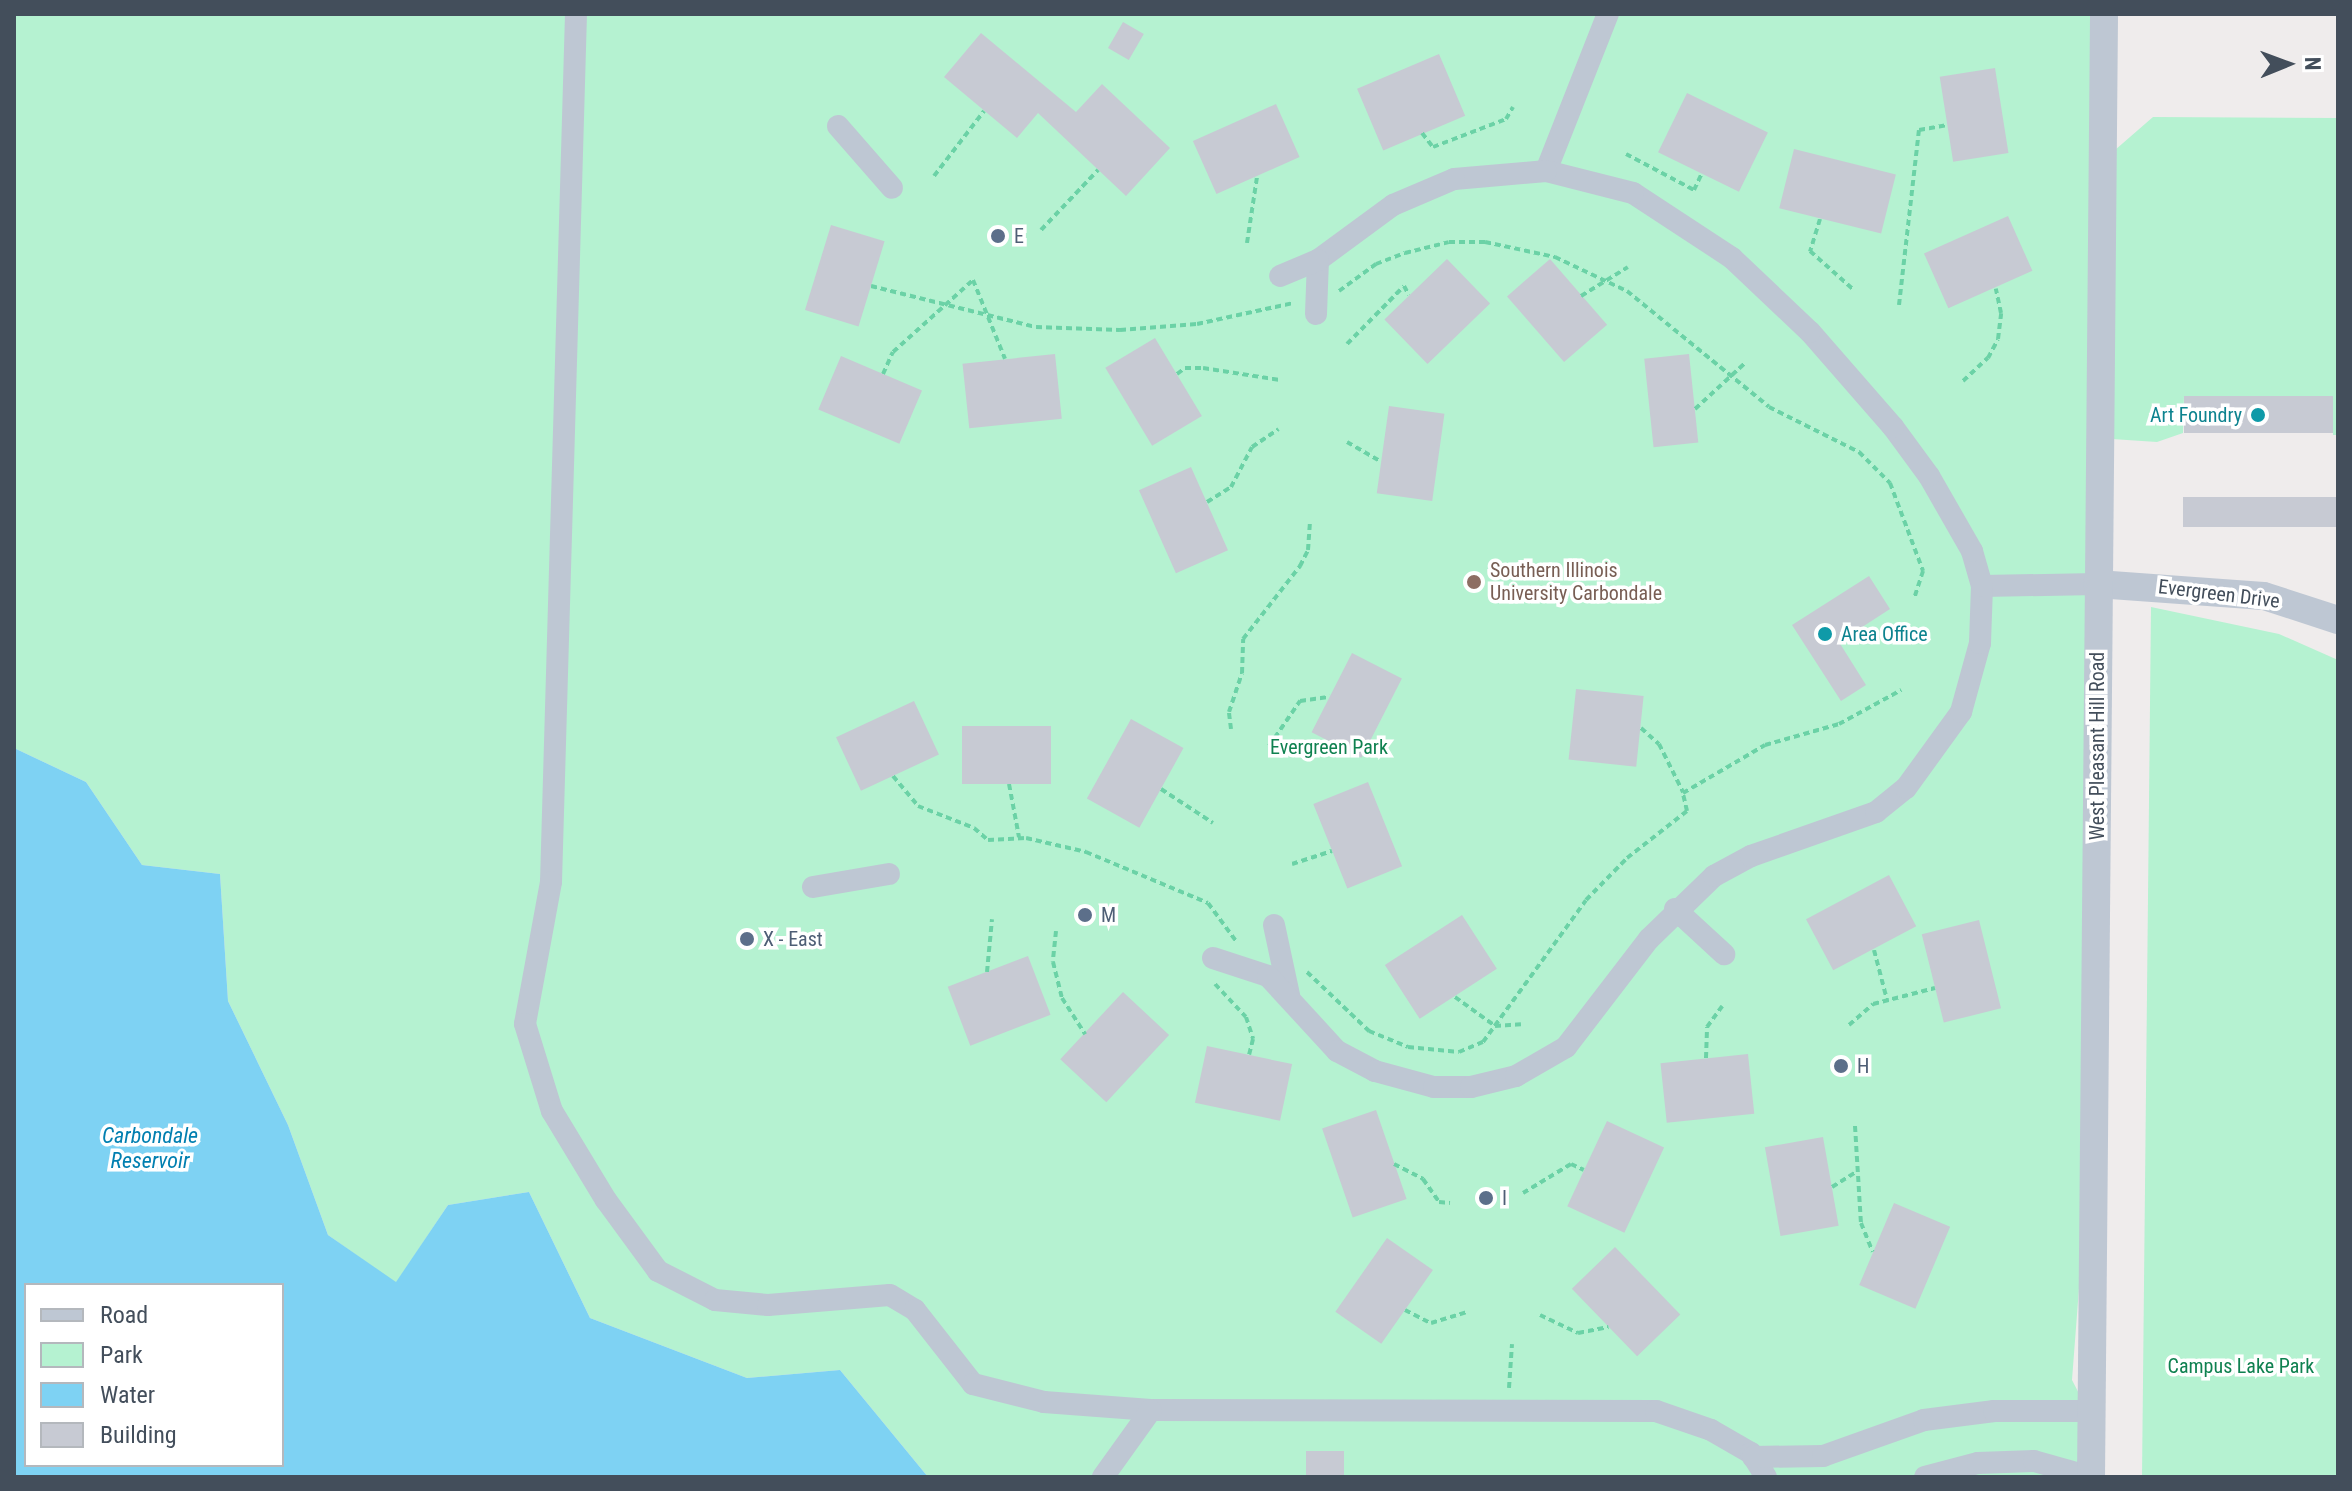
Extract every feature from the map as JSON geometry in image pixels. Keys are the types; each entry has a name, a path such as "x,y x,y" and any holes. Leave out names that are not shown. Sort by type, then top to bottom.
{"street":[{"path":"576,14 551,882 525,1024 552,1111 606,1200 658,1271 715,1300 768,1305 890,1295 915,1310 973,1384 1044,1402 1151,1410 1656,1411 1711,1430 1753,1457 1766,1477"},
{"path":"1546,171 1608,14"},
{"name":"West Pleasant Hill Road","path":"2091,1477 2088,1411 2098,1040 2097,584 2104,14"},
{"path":"838,126 892,188"},
{"path":"1210,968 1268,976 1337,1051 1375,1071 1434,1087 1495,1081 1545,1063 1566,1047 1675,909 1714,876 1751,856 1854,822 1906,788 1967,699 1980,643 1982,586 1972,551 1929,476 1810,332 1732,258 1633,193 1546,171 1488,173 1428,189 1393,205 1318,260 1280,276"},
{"path":"1316,305 1318,260"},
{"path":"1982,586 2097,584"},
{"name":"Evergreen Drive","path":"2097,584 2264,596 2338,620"},
{"path":"813,887 889,874"},
{"path":"1675,909 1724,954"},
{"path":"1274,925 1291,1000"},
{"path":"1103,1477 1151,1410"},
{"path":"1753,1457 1823,1456 1924,1420 1994,1411 2088,1411"},
{"path":"1925,1477 1978,1463 2034,1461 2091,1477"}],"path":[{"path":"1422,133 1433,147 1506,119 1513,107"},
{"path":"934,176 984,111"},
{"path":"1899,305 1919,130 1948,125"},
{"path":"1626,154 1694,190 1702,173"},
{"path":"1041,230 1098,170"},
{"path":"1247,243 1257,177"},
{"path":"1820,219 1810,251 1854,290"},
{"path":"871,286 1036,327 1120,330 1197,324 1316,305 1338,293 1376,264 1449,242 1512,244 1606,280 1769,407 1859,452 1890,483 1923,571 1914,599"},
{"path":"1581,296 1628,267"},
{"path":"883,374 893,352 948,306 973,280 1005,359"},
{"path":"1347,344 1404,286 1409,295"},
{"path":"1963,381 1988,358 1998,339 2001,313 1996,289"},
{"path":"1695,409 1745,363"},
{"path":"1177,374 1185,368 1203,368 1280,380"},
{"path":"1207,502 1231,487 1252,447 1279,429"},
{"path":"1347,442 1381,462"},
{"path":"1231,729 1229,712 1242,673 1243,639 1300,566 1308,550 1310,520"},
{"path":"1683,793 1765,745 1839,724 1901,690"},
{"path":"1269,746 1300,701 1330,697"},
{"path":"1281,964 1303,969 1327,986 1369,1031 1408,1047 1459,1052 1483,1042 1586,900 1627,858 1687,811 1683,793 1659,744 1641,728"},
{"path":"893,776 918,806 974,828 988,840 1020,838 1086,852 1208,903 1239,945"},
{"path":"1009,784 1020,838"},
{"path":"1161,789 1213,823"},
{"path":"1292,864 1332,851"},
{"path":"987,972 992,919"},
{"path":"1056,931 1053,962 1062,998 1085,1034"},
{"path":"1874,950 1887,1000"},
{"path":"1210,968 1246,1017 1253,1039 1249,1055"},
{"path":"1849,1025 1873,1004 1935,988"},
{"path":"1455,997 1495,1026 1521,1024"},
{"path":"1706,1058 1707,1027 1722,1006"},
{"path":"1855,1126 1861,1223 1873,1252"},
{"path":"1394,1164 1423,1179 1439,1202 1450,1203"},
{"path":"1523,1193 1571,1164 1584,1170"},
{"path":"1832,1187 1856,1172"},
{"path":"1405,1310 1431,1323 1468,1312"},
{"path":"1540,1315 1578,1333 1608,1327"},
{"path":"1510,1409 1512,1344"}],"green space":[{"name":"Evergreen Park","path":"14,14 2104,14 2098,1040 2072,1380 2088,1411 2089,1477 928,1477 840,1370 747,1378 590,1318 529,1192 448,1205 396,1283 328,1235 288,1125 228,1001 220,874 142,865 86,782 14,748"},
{"path":"2153,117 2338,118 2338,435 2333,435 2333,396 2184,396 2183,433 2157,442 2112,439 2115,150"},
{"name":"Campus Lake Park","path":"2151,607 2279,634 2338,660 2338,1477 2142,1477"}],"water":[{"name":"Carbondale Reservoir","path":"14,748 86,782 142,865 220,874 228,1001 288,1125 328,1235 396,1282 448,1205 529,1192 590,1318 747,1378 840,1370 928,1477 14,1477"}],"building":[{"path":"1123,22 1144,34 1129,60 1108,48"},
{"path":"981,33 1076,112 1102,84 1170,148 1126,196 1038,113 1017,138 944,77"},
{"path":"1439,54 1465,116 1383,150 1357,89"},
{"path":"1995,68 2008,153 1953,162 1940,77"},
{"path":"1687,93 1768,132 1739,192 1658,152"},
{"path":"1276,104 1300,157 1216,194 1193,141"},
{"path":"1794,149 1896,174 1881,234 1779,208"},
{"path":"2008,216 2032,271 1948,308 1924,253"},
{"path":"831,225 885,241 859,326 805,310"},
{"path":"1447,259 1490,304 1427,364 1384,319"},
{"path":"1550,259 1607,325 1564,362 1507,296"},
{"path":"1155,338 1202,416 1152,446 1105,368"},
{"path":"1055,354 1062,419 969,428 963,364"},
{"path":"1689,354 1698,443 1654,447 1644,359"},
{"path":"841,356 922,390 899,444 818,409"},
{"name":"Art Foundry","path":"2184,396 2333,396 2333,433 2184,433"},
{"path":"1389,406 1444,414 1432,501 1377,493"},
{"path":"1191,467 1228,550 1176,573 1139,490"},
{"path":"2183,497 2338,497 2338,527 2183,527"},
{"name":"Area Office","path":"1869,576 1890,609 1839,642 1866,685 1841,701 1792,625"},
{"path":"1352,653 1402,678 1361,758 1312,732"},
{"path":"1576,689 1644,696 1636,767 1569,760"},
{"path":"914,701 939,754 861,791 836,737"},
{"path":"1131,719 1183,748 1139,828 1087,799"},
{"path":"962,726 1051,726 1051,784 962,784"},
{"path":"1368,782 1402,866 1347,888 1313,804"},
{"path":"1889,875 1916,926 1833,970 1806,919"},
{"path":"1462,915 1497,969 1420,1019 1385,965"},
{"path":"1979,920 2001,1008 1944,1023 1922,934"},
{"path":"1028,956 1051,1015 970,1046 948,987"},
{"path":"1123,992 1169,1035 1106,1102 1060,1059"},
{"path":"1207,1046 1292,1064 1280,1121 1195,1103"},
{"path":"1748,1054 1754,1114 1667,1123 1660,1063"},
{"path":"1376,1110 1407,1199 1353,1217 1322,1129"},
{"path":"1607,1121 1664,1148 1624,1233 1567,1206"},
{"path":"1823,1137 1839,1226 1781,1236 1765,1147"},
{"path":"1894,1203 1950,1227 1915,1309 1859,1285"},
{"path":"1387,1238 1433,1270 1381,1344 1335,1312"},
{"path":"1615,1247 1680,1315 1637,1356 1572,1289"},
{"path":"1306,1451 1344,1451 1344,1477 1306,1477"}],"place":[{"name":"E","path":"998,236"},
{"name":"Art Foundry","path":"2258,415"},
{"name":"Southern Illinois University Carbondale","path":"1474,582"},
{"name":"Area Office","path":"1825,634"},
{"name":"M","path":"1085,915"},
{"name":"X - East","path":"747,939"},
{"name":"H","path":"1841,1066"},
{"name":"I","path":"1486,1198"}]}
